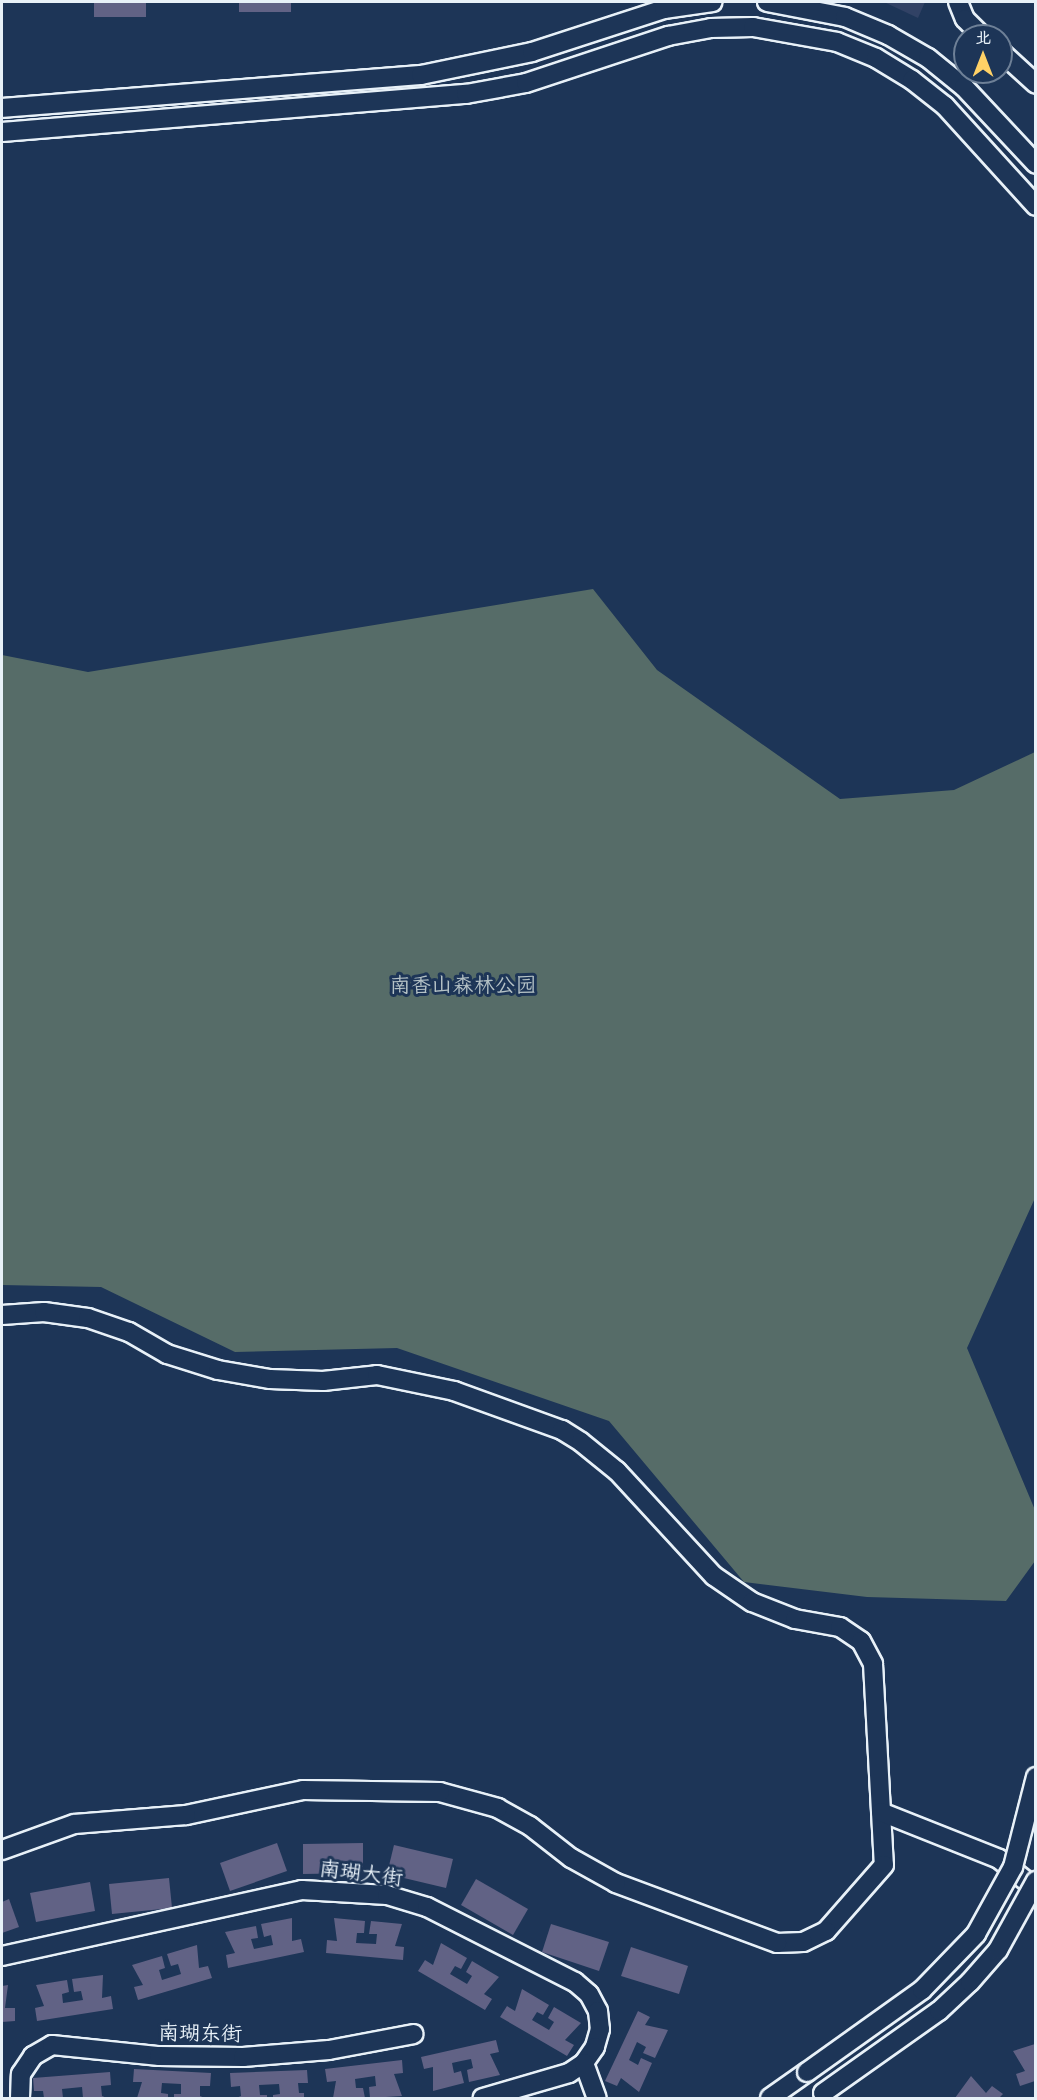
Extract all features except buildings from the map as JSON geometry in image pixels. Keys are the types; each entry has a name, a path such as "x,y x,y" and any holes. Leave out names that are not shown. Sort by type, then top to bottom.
{"street":[{"path":"2,108 421,75 532,52 664,9 713,2"},
{"path":"767,2 845,17 888,35 928,58 964,87 1035,164"},
{"path":"958,2 965,19 970,24"},
{"path":"2,132 466,94 526,83 668,36 711,28 753,27 796,31 837,42 876,58 912,80 945,106 1035,206"},
{"path":"1013,63 1035,84"},
{"path":"2,1315 44,1312 88,1318 129,1332 167,1353 218,1370 270,1379 324,1381 376,1375 432,1386 562,1430 617,1471 714,1576 752,1602 795,1619 840,1627 861,1641 873,1664 884,1865 826,1931 803,1942 777,1943 616,1883 571,1858 498,1808 440,1792 303,1791 186,1815 74,1824 2,1850"},
{"path":"770,2098 922,1990 976,1935 1013,1867 1035,1777"},
{"path":"881,1812 999,1859 1035,1889"},
{"path":"819,2096 939,2011 970,1983 1009,1932 1035,1881"},
{"name":"南瑚大街","path":"2,1956 260,1896 302,1890 387,1895 428,1906 575,1982 589,1994 598,2011 597,2038 584,2063"},
{"name":"南瑚东街","path":"20,2098 21,2074 33,2055 52,2045 159,2056 243,2057 329,2050 414,2034"},
{"path":"483,2098 569,2073 584,2063 597,2098"}],"shaded area":[{"path":"884,2 925,2 918,18"}],"green space":[{"name":"南香山森林公园","path":"593,589 657,670 840,799 954,790 1035,752 1035,1198 967,1348 1035,1510 1035,1561 1006,1601 867,1597 744,1582 609,1421 397,1348 235,1352 101,1287 2,1285 2,655 88,672"}]}
